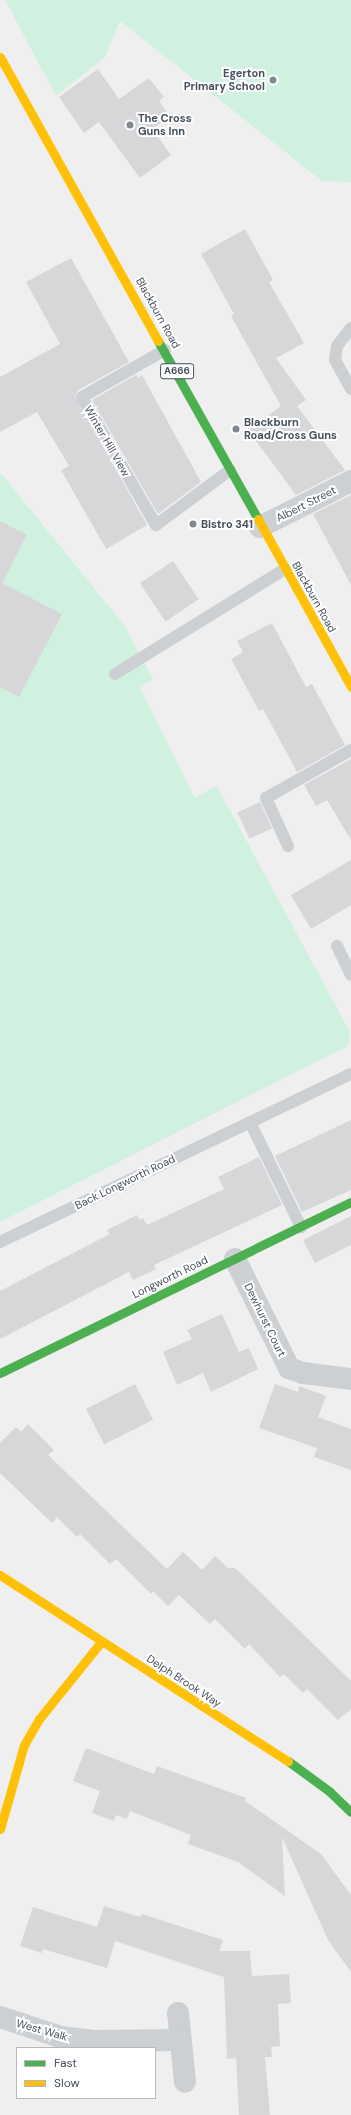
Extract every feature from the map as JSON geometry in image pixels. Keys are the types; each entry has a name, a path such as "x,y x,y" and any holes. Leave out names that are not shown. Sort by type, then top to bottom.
{"main road":[{"name":"Blackburn Road","path":"0,57 165,350 260,527 351,687"},
{"name":"Longworth Road","path":"0,1373 351,1202"},
{"name":"Delph Brook Way","path":"0,1575 101,1642 288,1761 329,1791 351,1812"},
{"path":"0,1829 24,1745 40,1719 101,1642"}],"street":[{"name":"Albert Street","path":"260,527 351,481"},
{"name":"Dewhurst Court","path":"235,1259 288,1368 303,1374 351,1379"},
{"path":"178,2014 185,2082"},
{"name":"West Walk","path":"0,2017 61,2037 92,2041 180,2040"}],"lane":[{"path":"351,328 337,346 335,360 351,389"},
{"name":"Winter Hill View","path":"165,350 82,397 156,526 230,470"},
{"path":"115,674 285,569"},
{"path":"288,846 266,798 351,750"},
{"path":"337,946 351,975"},
{"name":"Back Longworth Road","path":"0,1242 351,1074"},
{"path":"250,1122 301,1227"}],"green space":[{"name":"Egerton Primary School","path":"5,0 351,0 351,182 322,181 120,21 105,57 56,96"},
{"path":"0,472 124,625 153,679 140,687 195,798 217,786 350,1032 348,1046 0,1222"}],"building":[{"name":"The Cross Guns Inn","path":"98,69 119,99 149,78 164,97 159,101 170,117 152,129 171,155 140,178 99,122 84,133 59,97"},
{"path":"245,229 273,280 269,282 304,343 276,358 306,400 297,406 345,470 296,495 248,430 281,406 231,316 234,314 201,254"},
{"path":"71,258 129,362 78,390 75,397 147,525 106,549 61,470 69,466 37,412 0,432 0,377 60,344 26,282"},
{"path":"136,375 138,378 142,375 201,482 158,514 92,400"},
{"path":"351,495 351,585 313,514"},
{"path":"0,521 27,535 2,583 62,614 19,697 0,687"},
{"path":"173,561 199,599 166,622 140,583"},
{"path":"272,623 306,687 312,684 345,745 297,772 263,709 259,711 231,659 243,652 237,641"},
{"path":"351,759 351,840 327,800 316,806 304,785"},
{"path":"260,802 272,828 250,839 237,813"},
{"path":"351,860 351,905 311,929 291,895"},
{"path":"351,1120 351,1190 302,1212 275,1156"},
{"path":"259,1157 282,1205 154,1265 156,1269 133,1280 129,1272 0,1339 0,1291 110,1234 107,1230 137,1215 140,1220 143,1218 147,1225 224,1189 218,1177"},
{"path":"351,1216 351,1245 315,1263 303,1240"},
{"path":"222,1314 239,1352 249,1348 258,1369 211,1392 203,1373 177,1385 163,1352 192,1339 187,1330"},
{"path":"135,1384 153,1420 104,1445 86,1409"},
{"path":"275,1384 298,1392 299,1386 326,1396 318,1417 351,1429 351,1470 314,1457 317,1448 259,1428"},
{"path":"28,1424 54,1450 48,1455 167,1569 183,1552 202,1570 215,1556 228,1568 235,1568 351,1681 351,1709 338,1720 307,1689 303,1693 284,1674 280,1677 249,1644 245,1649 215,1619 210,1624 179,1595 168,1606 153,1591 151,1594 116,1559 110,1564 80,1534 77,1537 57,1517 52,1523 0,1473 0,1443 16,1427 21,1432"},
{"path":"86,1748 154,1774 157,1766 246,1798 245,1801 321,1854 351,1895 351,1972 328,1940 282,1837 285,1896 238,1862 188,1844 191,1835 130,1811 127,1819 116,1815 114,1821 92,1813 100,1791 73,1781"},
{"path":"104,1906 140,1917 142,1914 223,1940 219,1951 250,1951 252,1976 289,1974 291,2003 278,2004 280,2046 271,2047 272,2057 265,2057 270,2115 239,2115 236,2058 227,2059 224,1977 115,1941 107,1968 43,1949 42,1953 20,1946 33,1907 97,1927"}],"traffic: fast":[{"path":"158,341 258,519"},
{"path":"0,1373 351,1202"},
{"path":"288,1761 329,1791 351,1812"}],"traffic: slow":[{"path":"0,57 158,341"},
{"path":"258,519 351,687"},
{"path":"0,1575 288,1761"},
{"path":"0,1829 24,1745 39,1719 101,1642"}],"place":[{"name":"Egerton Primary School","path":"273,80"},
{"name":"The Cross Guns Inn","path":"130,125"},
{"name":"Blackburn Road/Cross Guns","path":"236,429"},
{"name":"Bistro 341","path":"193,524"}]}
